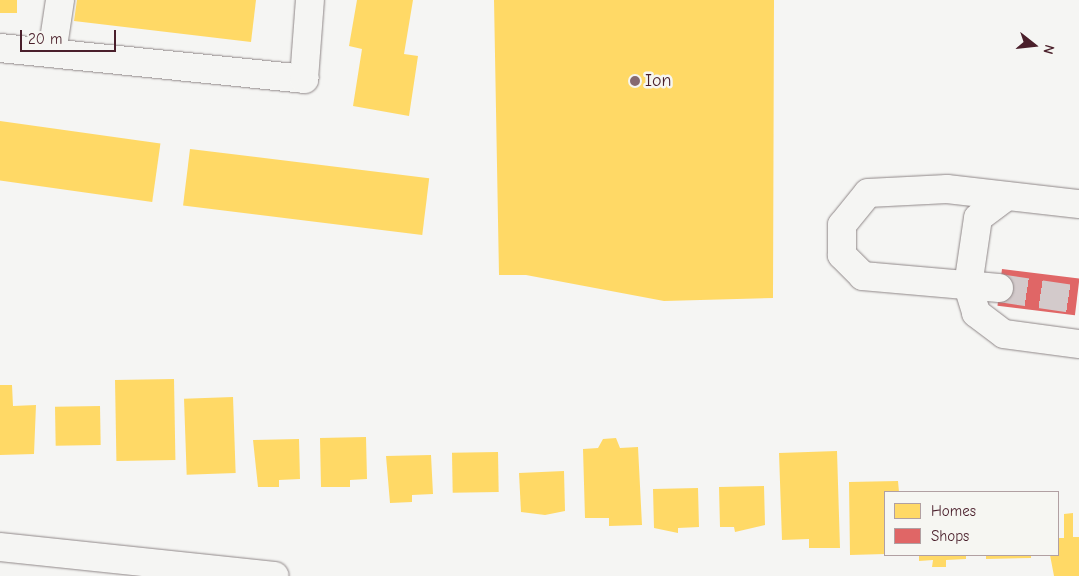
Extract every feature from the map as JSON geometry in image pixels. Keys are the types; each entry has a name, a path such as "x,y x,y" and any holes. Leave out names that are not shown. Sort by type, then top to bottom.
{"street":[{"path":"52,53 60,0"},
{"path":"0,48 304,79 310,0"},
{"path":"999,288 863,276 842,255 842,225 868,193 947,189 1079,204"},
{"path":"1006,196 978,218 968,286 976,313 1004,334 1079,344"},
{"path":"0,547 274,576"}],"building: Homes":[{"path":"0,0 17,0 17,13 0,13"},
{"path":"77,0 256,0 251,42 74,21"},
{"path":"357,0 413,0 404,54 418,56 409,116 353,106 362,49 349,46"},
{"name":"Ion","path":"494,0 774,0 773,298 664,301 526,275 499,275"},
{"path":"0,121 160,144 152,202 0,181"},
{"path":"190,149 429,178 422,235 183,206"},
{"path":"174,379 175,460 116,461 115,380"},
{"path":"0,385 12,385 13,406 36,405 34,454 0,455"},
{"path":"233,397 236,473 187,475 184,399"},
{"path":"100,406 101,445 56,446 55,407"},
{"path":"366,437 367,479 350,480 350,487 321,487 320,438"},
{"path":"616,438 620,448 638,447 642,525 609,526 609,518 585,518 583,449 598,448 603,439"},
{"path":"299,439 300,479 279,480 279,487 258,487 253,440"},
{"path":"837,451 840,548 809,548 809,539 782,540 779,453"},
{"path":"498,452 499,492 453,493 452,453"},
{"path":"431,455 433,494 412,495 412,502 390,503 386,456"},
{"path":"564,471 565,511 545,515 521,512 519,473"},
{"path":"898,481 899,491 884,491 884,554 850,555 849,482"},
{"path":"764,486 765,525 735,532 734,527 720,527 719,487"},
{"path":"698,488 699,527 678,528 678,533 654,528 653,489"},
{"path":"1073,513 1073,537 1079,537 1079,576 1054,576 1050,556 1059,556 1059,538 1064,538 1064,514"},
{"path":"919,556 966,556 966,559 946,560 946,567 932,567 933,560 919,561"},
{"path":"986,556 1031,556 1031,558 986,559"}],"building: Shops":[{"path":"1002,269 1079,278 1075,315 997,306"}],"tunnel":[{"path":"999,288 1079,300"}],"place":[{"name":"Ion","path":"635,81"}]}
